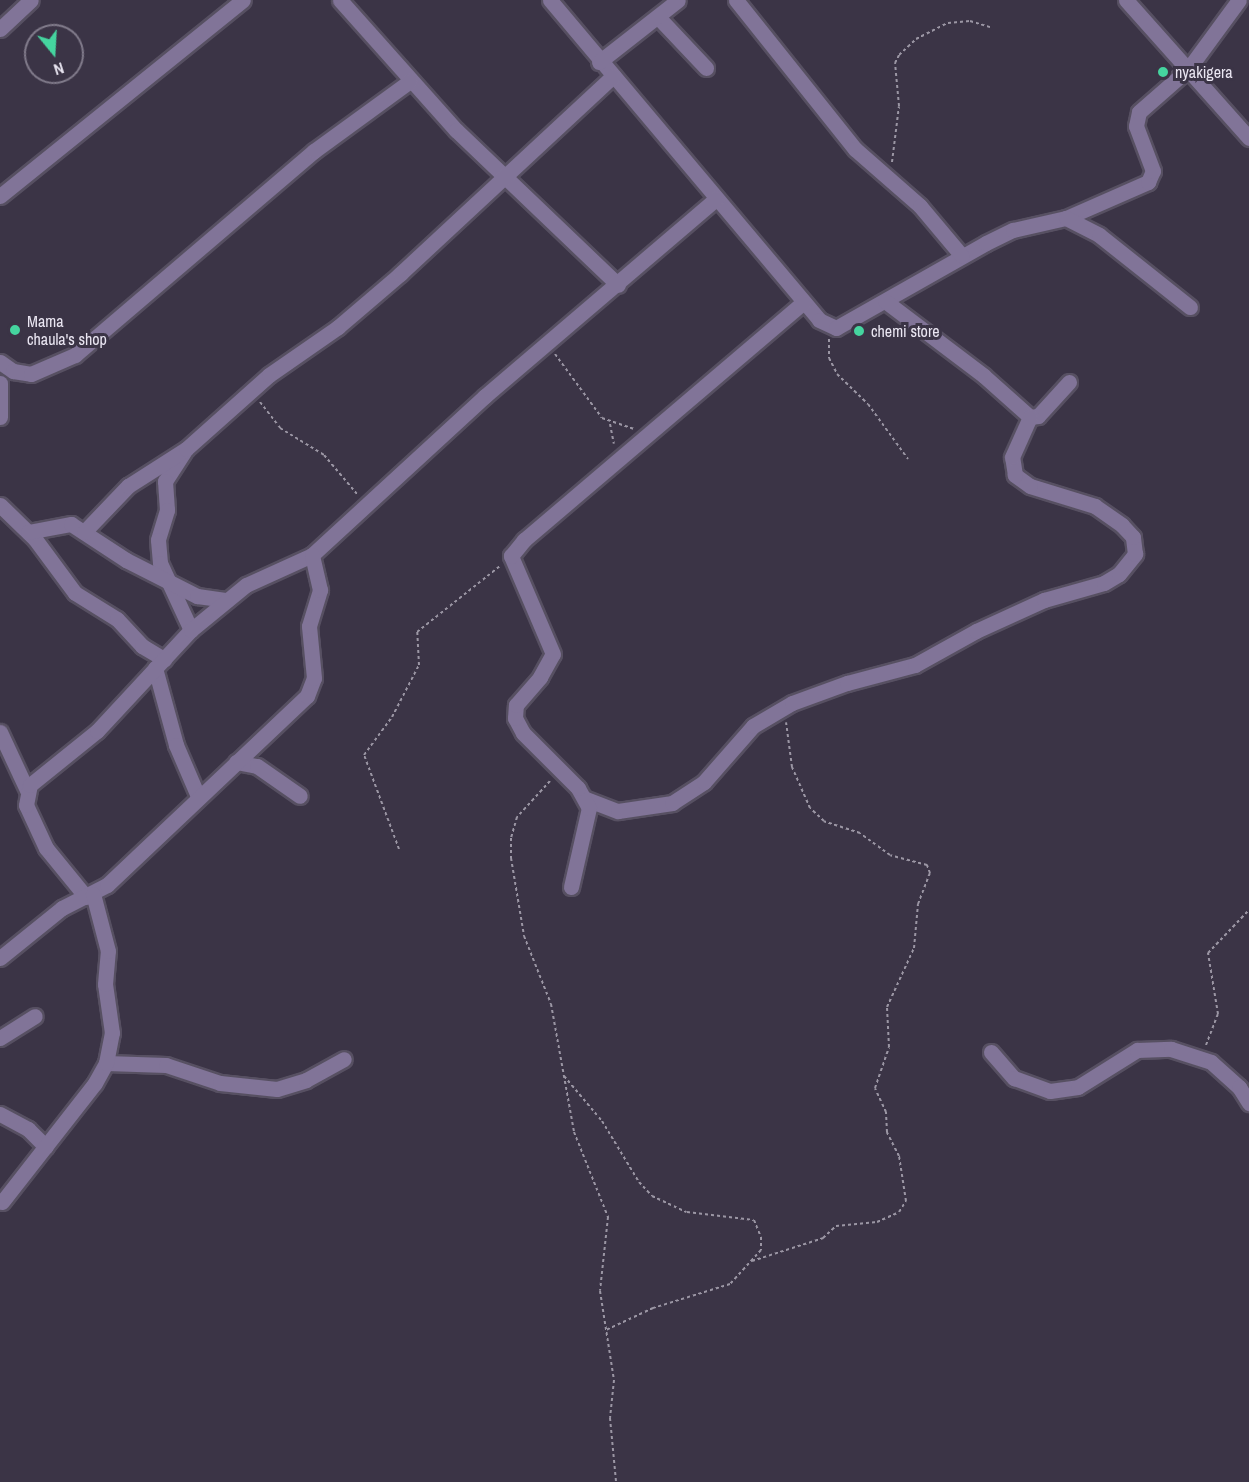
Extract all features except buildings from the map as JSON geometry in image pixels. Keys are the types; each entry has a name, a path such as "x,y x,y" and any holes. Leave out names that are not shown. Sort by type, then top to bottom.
{"street":[{"path":"0,29 32,0"},
{"path":"340,0 410,81 618,285"},
{"path":"550,0 599,62 819,320 833,328 1013,230 1066,218 1149,181 1153,171 1136,126 1137,116 1156,93 1189,68 1239,0"},
{"path":"599,62 678,0"},
{"path":"736,0 855,149 893,180 962,256"},
{"path":"1126,0 1249,138"},
{"path":"0,195 93,125 238,2"},
{"path":"658,16 706,68"},
{"path":"84,532 128,486 186,449 254,389 354,314 613,76"},
{"path":"0,362 12,371 31,374 75,355 314,151 410,81"},
{"path":"27,790 97,731 191,630 257,578 312,555 365,504 716,199"},
{"path":"1066,218 1099,236 1190,307"},
{"path":"885,301 984,376 1030,417 1038,416 1069,382"},
{"path":"804,302 514,549 511,562 548,636 553,654 540,677 516,705 515,718 523,733 586,799 618,812 682,798 704,782 753,726 784,708 817,692 915,665 976,631 1044,600 1104,584 1130,564 1135,544 1113,518 1095,506 1030,486 1016,475 1012,457 1030,417"},
{"path":"0,386 0,417"},
{"path":"186,449 164,487 167,510 158,540 160,563 191,630"},
{"path":"0,505 28,532 75,593 117,619 159,664 176,745 198,796"},
{"path":"28,532 71,524 126,560 202,598 227,600"},
{"path":"0,958 62,908 107,885 312,688 314,669 309,626 320,590 312,555"},
{"path":"0,732 27,790 29,814 46,848 89,895 108,951 105,984 112,1033 106,1063 46,1147 2,1202"},
{"path":"236,762 257,766 300,796"},
{"path":"571,887 589,819 586,799"},
{"path":"0,1038 35,1016"},
{"path":"991,1052 1014,1078 1050,1091 1078,1087 1137,1050 1171,1049 1203,1057 1239,1086 1249,1103"},
{"path":"106,1063 166,1065 232,1086 277,1089 306,1080 344,1059"},
{"path":"0,1114 28,1129 46,1147"}],"path":[{"path":"893,180 892,159 899,105 897,59 916,39 948,23 970,21 990,27"},
{"path":"833,328 828,349 837,374 867,404 908,459"},
{"path":"548,344 592,408 610,424 652,431"},
{"path":"254,389 273,421 324,455 365,504"},
{"path":"610,424 617,461"},
{"path":"399,849 364,755 392,717 419,665 417,632 493,570 511,562"},
{"path":"752,1261 823,1238 836,1226 871,1224 903,1209 906,1198 902,1168 875,1088 889,1047 887,1007 914,948 918,904 930,873 927,865 890,855 860,833 824,821 810,807 792,766 784,708"},
{"path":"560,770 517,817 511,838 524,936 551,1004 574,1132 608,1217 600,1291 604,1331 614,1380 610,1418 616,1482"},
{"path":"1203,1057 1218,1014 1208,953 1249,910"},
{"path":"562,1074 602,1121 639,1182 652,1196 687,1212 754,1220 762,1244 752,1261 719,1289 653,1308 604,1331"}],"place":[{"name":"nyakigera","path":"1163,72"},
{"name":"Mama chaula's shop","path":"15,330"},
{"name":"chemi store","path":"859,331"}]}
